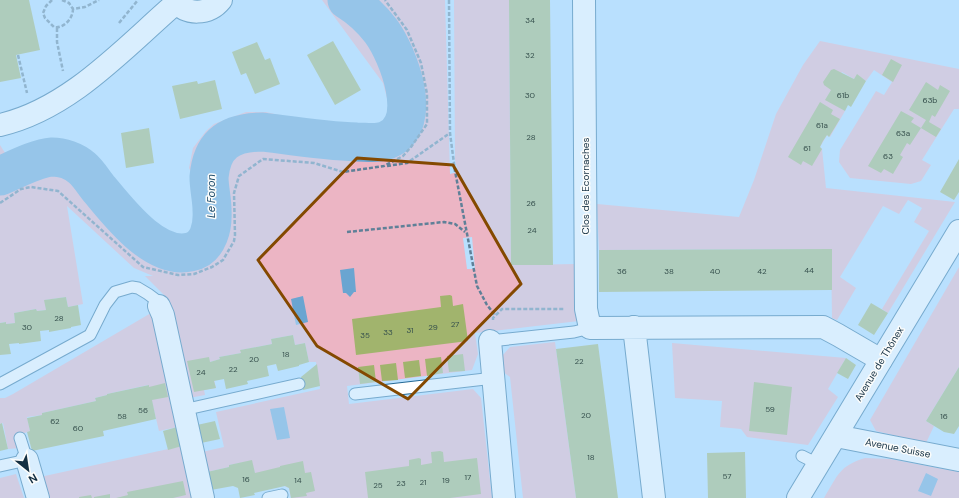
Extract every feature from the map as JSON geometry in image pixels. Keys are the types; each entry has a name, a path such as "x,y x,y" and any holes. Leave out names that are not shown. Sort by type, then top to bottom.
{"street":[{"path":"0,125 33,114 72,92 94,75 175,1 186,10 201,12 215,6 221,0"},
{"name":"Clos des Ecornaches","path":"584,0 588,318"},
{"name":"Avenue de Thônex","path":"798,498 810,460 836,436 959,231"},
{"path":"159,306 163,315 203,498"},
{"path":"588,318 634,326 823,327 838,334 881,360"},
{"path":"634,326 654,498"},
{"path":"490,341 504,498"},
{"name":"Avenue Suisse","path":"836,436 957,456"},
{"path":"27,460 38,498"}],"lane":[{"path":"0,384 90,335 105,305 114,292 132,287 138,288 152,297 159,306"},
{"path":"490,341 574,332 588,318"},
{"path":"355,394 494,378"},
{"path":"183,410 298,384"},
{"path":"0,466 27,460 20,438"},
{"path":"268,498 282,495"}],"path":[{"path":"52,0 44,9 44,16 50,24 57,28"},
{"path":"57,28 62,26 73,14 73,9 69,3 62,0"},
{"path":"73,9 85,7 99,0"},
{"path":"118,24 138,0"},
{"path":"384,166 403,156 412,147 427,124 427,94 421,63 407,30 385,0"},
{"path":"449,0 450,133 455,172 477,286 486,305 496,315"},
{"path":"57,28 58,47 63,73 68,70"},
{"path":"18,55 27,93"},
{"path":"22,95 33,90"},
{"path":"0,203 21,189 31,188 58,191 143,267 178,275 194,274 223,260 229,251 235,235 234,193 239,176 263,159 314,163 343,172 407,163 450,133"},
{"path":"347,232 444,222 455,224 466,233"},
{"path":"490,341 494,331 493,318 502,309 588,318"}],"highlighted area":[{"path":"357,158 453,165 521,284 408,399 317,346 258,260"}],"shaded area":[{"path":"322,0 445,0 450,174 458,172 455,160 454,0 509,0 511,265 578,264 579,321 475,333 478,354 472,370 347,386 349,404 473,389 481,398 492,498 291,498 289,488 255,473 251,461 229,465 229,467 207,472 202,452 224,447 216,412 320,389 316,362 309,362 305,343 295,345 293,335 271,339 272,344 241,350 241,353 219,357 220,359 210,362 216,388 204,390 205,395 189,398 167,298 145,276 153,276 134,268 67,206 83,304 68,307 66,297 45,300 46,310 37,311 36,309 14,313 15,323 0,323 0,145 7,156 30,146 41,144 78,152 117,182 162,235 193,235 195,180 189,168 193,148 206,131 214,124 246,112 266,112 325,126 380,129 392,117 383,83","holes":["472,237 475,269 467,269 463,238"]},
{"path":"820,41 959,69 959,109 954,109 922,160 931,165 921,181 911,184 850,178 839,162 840,150 876,91 884,95 892,82 874,70 866,81 857,75 854,79 842,72 826,99 845,111 830,137 827,135 820,147 822,149 826,188 955,202 888,313 882,309 929,231 914,222 922,208 908,200 899,214 883,206 840,277 856,288 837,320 832,318 831,249 599,250 597,204 739,217 754,180 776,114 803,65"},
{"path":"959,267 959,367 926,421 934,426 926,443 876,431 870,420"},
{"path":"151,313 177,427 159,431 148,385 107,394 95,398 96,401 42,413 42,415 27,417 30,431 16,436 20,448 8,449 3,423 0,424 0,398 5,398 13,394"},
{"path":"555,342 576,498 523,498 510,377 503,372 502,356 510,347"},
{"path":"672,343 846,358 828,389 838,397 808,445 747,437 741,429 720,427 722,401 675,398"},
{"path":"182,446 192,498 47,498 40,477"},
{"path":"865,458 890,459 959,472 959,498 824,498 836,477 844,468"},
{"path":"16,474 24,498 0,498 0,478"}],"water":[{"path":"354,268 356,292 354,292 350,297 346,293 343,293 340,270"},
{"path":"303,296 308,322 296,325 291,299"},
{"path":"284,407 290,438 277,440 270,409"},
{"path":"926,473 938,479 931,496 918,491"}],"building":[{"path":"0,0 29,0 40,50 16,55 21,78 0,82"},
{"path":"509,0 550,0 553,265 511,265"},
{"path":"333,41 361,90 335,105 307,55"},
{"path":"257,42 265,60 270,58 280,84 255,94 246,73 241,75 232,52"},
{"path":"891,59 902,65 893,82 882,75"},
{"path":"834,69 854,79 857,74 866,81 851,107 848,105 845,111 825,100 831,90 824,85 823,82 831,70"},
{"path":"215,80 222,109 180,119 172,86 197,81 198,84"},
{"path":"926,82 938,90 940,85 950,91 935,117 932,115 929,122 941,129 936,137 921,128 926,120 909,110"},
{"path":"820,102 833,110 831,114 840,119 829,137 827,135 823,141 820,147 822,149 812,166 803,161 801,165 788,157"},
{"path":"901,111 914,118 911,122 921,128 910,145 907,143 900,155 903,157 893,174 884,169 881,173 868,166"},
{"path":"149,128 154,163 126,168 121,133"},
{"path":"959,159 959,192 954,200 940,192"},
{"path":"832,249 832,290 599,292 599,250"},
{"path":"440,296 452,296 453,306 463,304 468,341 356,355 352,319 441,307"},
{"path":"66,297 68,307 78,305 81,325 49,332 49,330 40,331 41,341 9,344 11,354 0,355 0,323 15,323 14,313 36,309 37,311 46,310 44,300"},
{"path":"871,303 888,313 874,335 858,325"},
{"path":"293,335 295,345 305,343 309,362 278,371 276,364 267,366 269,376 247,381 248,384 226,389 224,379 214,381 216,388 194,392 187,361 209,357 210,362 220,359 219,357 241,353 240,350 272,344 271,339"},
{"path":"598,344 618,498 576,498 556,349"},
{"path":"463,354 465,371 449,372 447,356"},
{"path":"441,357 443,373 427,376 425,359"},
{"path":"846,358 856,365 848,379 837,373"},
{"path":"419,360 421,376 405,378 403,362"},
{"path":"396,363 398,380 382,381 380,365"},
{"path":"317,364 320,386 303,390 301,377"},
{"path":"374,365 376,382 360,384 358,367"},
{"path":"959,367 959,426 954,434 944,432 926,421"},
{"path":"754,382 792,387 787,435 749,431"},
{"path":"165,383 168,397 152,400 156,419 103,431 104,436 32,451 27,432 30,431 27,418 42,415 42,413 96,401 95,398 107,394"},
{"path":"215,421 220,439 201,443 197,425"},
{"path":"2,423 8,449 0,451 0,424"},
{"path":"177,427 182,446 168,450 163,431"},
{"path":"431,452 443,452 444,462 477,458 481,494 450,498 368,498 365,472 409,466 409,460 419,458 421,459 421,465 432,463"},
{"path":"745,452 746,498 708,498 707,453"},
{"path":"252,460 255,473 303,461 305,473 311,472 315,491 306,493 307,496 291,498 289,488 285,486 254,493 255,495 240,498 238,488 233,486 211,490 207,472"},
{"path":"183,481 186,495 173,498 116,498 128,495 127,492"},
{"path":"110,494 110,498 94,498 94,497"},
{"path":"91,495 92,498 79,498 79,497"}],"waterway":[{"name":"Le Foron","path":"0,176 46,158 56,157 68,160 85,170 108,200 128,222 151,242 164,249 177,253 196,250 206,241 212,223 212,206 209,185 211,165 219,148 233,137 241,134 263,132 334,141 376,142 387,140 399,132 405,119 407,105 401,71 395,55 377,26 356,6 347,0"}]}
